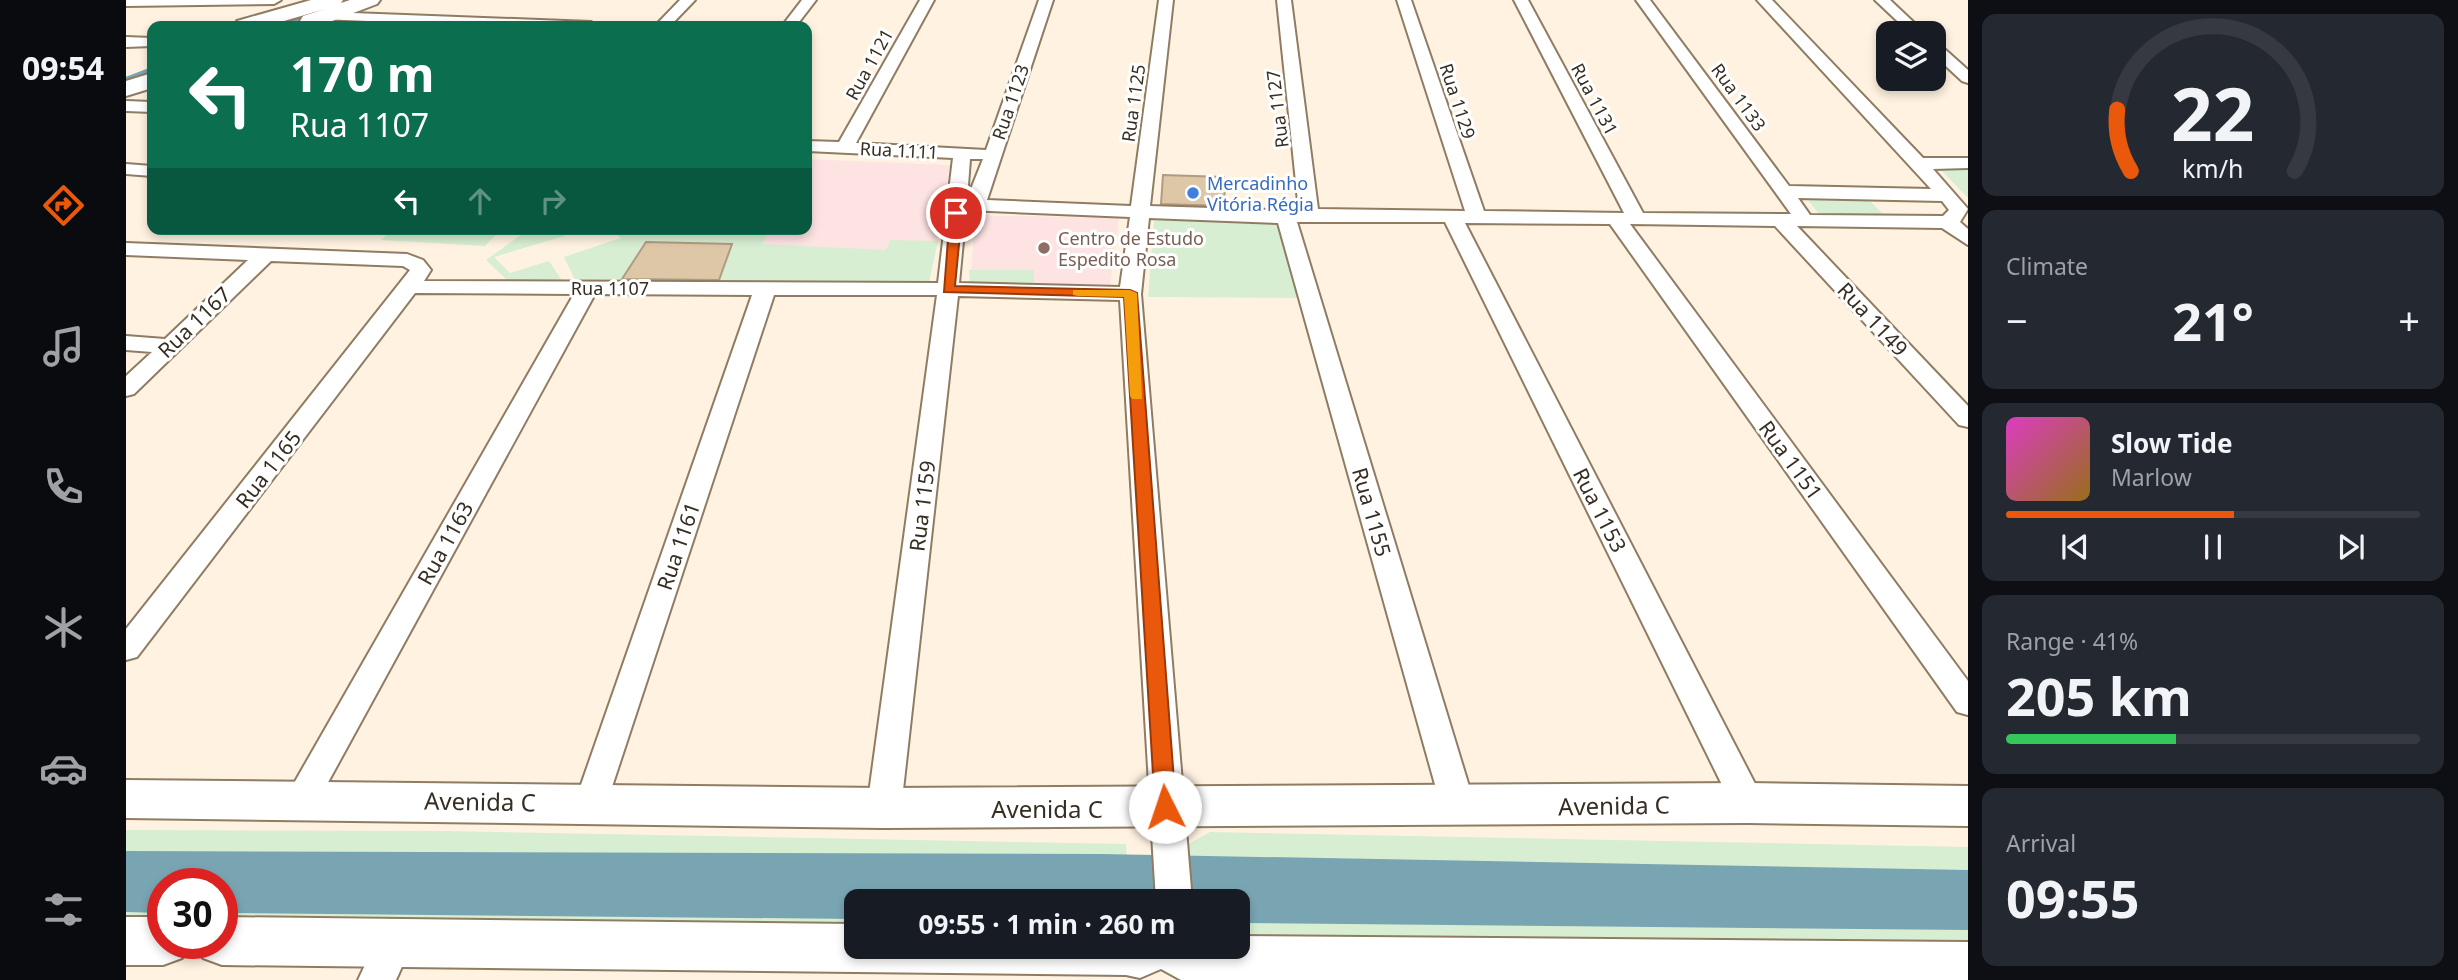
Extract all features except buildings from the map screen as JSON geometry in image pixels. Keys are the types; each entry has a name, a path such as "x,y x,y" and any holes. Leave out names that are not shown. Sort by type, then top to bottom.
{"street":[{"path":"126,2 274,0"},
{"path":"268,21 362,0"},
{"path":"667,21 688,0"},
{"path":"793,21 809,0"},
{"name":"Rua 1121","path":"844,148 927,0"},
{"name":"Rua 1123","path":"967,205 992,154 1046,0"},
{"name":"Rua 1125","path":"1166,0 1130,293 1167,824 1169,889"},
{"name":"Rua 1127","path":"1284,0 1297,216"},
{"name":"Rua 1129","path":"1404,0 1464,216"},
{"name":"Rua 1131","path":"1521,0 1625,217"},
{"name":"Rua 1133","path":"1643,0 1803,218"},
{"path":"967,205 1297,216 1803,218 1947,222 1956,216 1959,210 1947,195 1764,0"},
{"path":"1882,0 1906,21"},
{"path":"304,21 329,8 518,21"},
{"path":"126,42 147,42"},
{"path":"1946,58 1968,78"},
{"path":"126,68 147,60"},
{"path":"126,89 147,82"},
{"path":"126,106 147,107"},
{"name":"Rua 1111","path":"812,146 992,154"},
{"name":"Rua 1159","path":"884,807 948,289 967,205 962,153"},
{"path":"1918,164 1968,163"},
{"path":"126,169 147,170"},
{"path":"1785,192 1947,195"},
{"name":"Rua 1155","path":"1297,216 1458,806"},
{"name":"Rua 1153","path":"1464,216 1748,803"},
{"name":"Rua 1151","path":"1625,217 1968,704"},
{"name":"Rua 1149","path":"1778,218 1968,420"},
{"path":"1947,222 1968,239"},
{"path":"126,249 407,260 421,270 409,287"},
{"name":"Rua 1167","path":"126,389 264,256"},
{"name":"Rua 1107","path":"409,287 948,289 1130,293"},
{"name":"Rua 1165","path":"126,650 409,287"},
{"name":"Rua 1163","path":"302,799 588,288"},
{"name":"Rua 1161","path":"592,802 765,289"},
{"path":"126,343 169,346"},
{"name":"Avenida C","path":"126,799 884,807 1167,824 1458,806 1748,803 1968,806"},
{"path":"126,941 147,941"},
{"path":"238,943 385,961 844,955"},
{"path":"1250,954 1968,967"}],"shaded area":[{"path":"812,159 950,165 929,282 731,244 646,242 651,235 812,235"},
{"name":"Centro de Estudo Espedito Rosa","path":"975,215 1119,218 1110,286 970,286"}],"green space":[{"path":"1944,167 1968,167 1968,198 1941,170"},
{"path":"1808,200 1870,201 1883,214 1819,214"},
{"path":"1154,220 1284,224 1303,298 1148,297"},
{"path":"386,235 495,235 485,246 381,240"},
{"path":"521,235 567,235 494,257 510,273 549,261 563,282 508,281 486,260"},
{"path":"617,235 767,235 762,244 886,250 890,240 938,241 929,282 718,282 731,244 646,242 619,283 576,282 564,257 621,238"},
{"path":"969,270 1034,270 1034,286 970,286"},
{"path":"126,830 446,831 1126,844 1128,889 844,889 844,959 1124,959 1124,962 238,954 238,868 147,868 147,953 126,953"},
{"path":"1210,832 1968,847 1968,956 1250,948 1250,889 1192,889 1185,846"}],"water":[{"path":"126,851 1101,854 1968,870 1968,930 1250,923 1250,889 844,889 844,919 238,913 238,868 147,868 147,913 126,912"}],"waterway":[{"path":"288,21 315,12"},
{"path":"126,80 147,72"}],"slow traffic":[{"path":"1078,292 1130,293 1137,396"}],"place":[{"name":"Mercadinho Vitória Régia","path":"1193,193"},
{"name":"Centro de Estudo Espedito Rosa","path":"1044,248"}],"route":[{"path":"956,213 948,289 1130,293 1165,807"}]}
